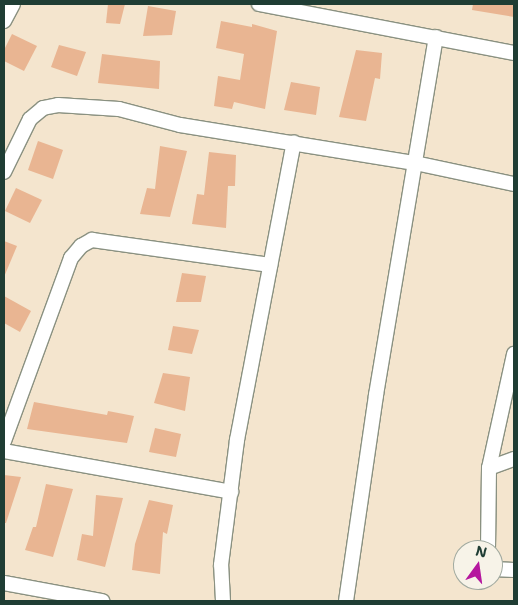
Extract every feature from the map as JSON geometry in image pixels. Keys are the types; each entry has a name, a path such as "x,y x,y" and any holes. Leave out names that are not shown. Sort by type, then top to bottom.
{"street":[{"path":"4,21 12,4"},
{"path":"259,4 514,53"},
{"path":"346,601 376,395 436,37"},
{"path":"4,172 30,119 44,108 58,105 119,109 180,125 416,163 514,184"},
{"path":"223,601 221,566 237,440 294,142"},
{"path":"4,442 71,258 81,246 92,240 270,265"},
{"path":"488,540 489,468 514,354"},
{"path":"4,451 231,492"},
{"path":"489,468 514,459"},
{"path":"4,583 102,601"}],"building":[{"path":"108,4 125,4 120,24 106,23"},
{"path":"473,4 514,4 514,17 472,10"},
{"path":"148,6 176,11 172,35 143,36"},
{"path":"221,21 252,27 252,24 277,31 265,109 234,102 232,109 214,106 218,76 240,80 244,54 216,48"},
{"path":"12,34 37,46 24,71 4,61 4,50"},
{"path":"59,45 86,52 77,76 51,67"},
{"path":"356,50 382,53 380,79 375,78 366,121 339,117"},
{"path":"102,54 160,61 159,89 98,83"},
{"path":"291,82 320,87 316,115 284,110"},
{"path":"38,141 63,150 53,179 28,170"},
{"path":"160,146 187,151 170,217 140,214 147,188 155,189"},
{"path":"209,152 236,155 235,186 228,186 226,228 192,224 197,194 204,195"},
{"path":"16,188 42,200 30,223 5,211"},
{"path":"4,241 17,246 4,277"},
{"path":"182,273 206,276 201,302 176,302"},
{"path":"4,296 31,311 20,332 4,323"},
{"path":"173,326 199,330 192,354 168,350"},
{"path":"163,373 190,377 185,411 154,403"},
{"path":"34,402 107,415 108,411 134,416 127,443 27,429"},
{"path":"155,428 181,434 176,457 149,452"},
{"path":"4,475 21,477 6,523 4,523"},
{"path":"46,484 73,489 53,557 25,550 33,527 36,527"},
{"path":"96,495 123,498 105,567 77,560 82,534 93,536"},
{"path":"149,500 173,505 167,534 163,532 160,574 132,570 135,544"}]}
